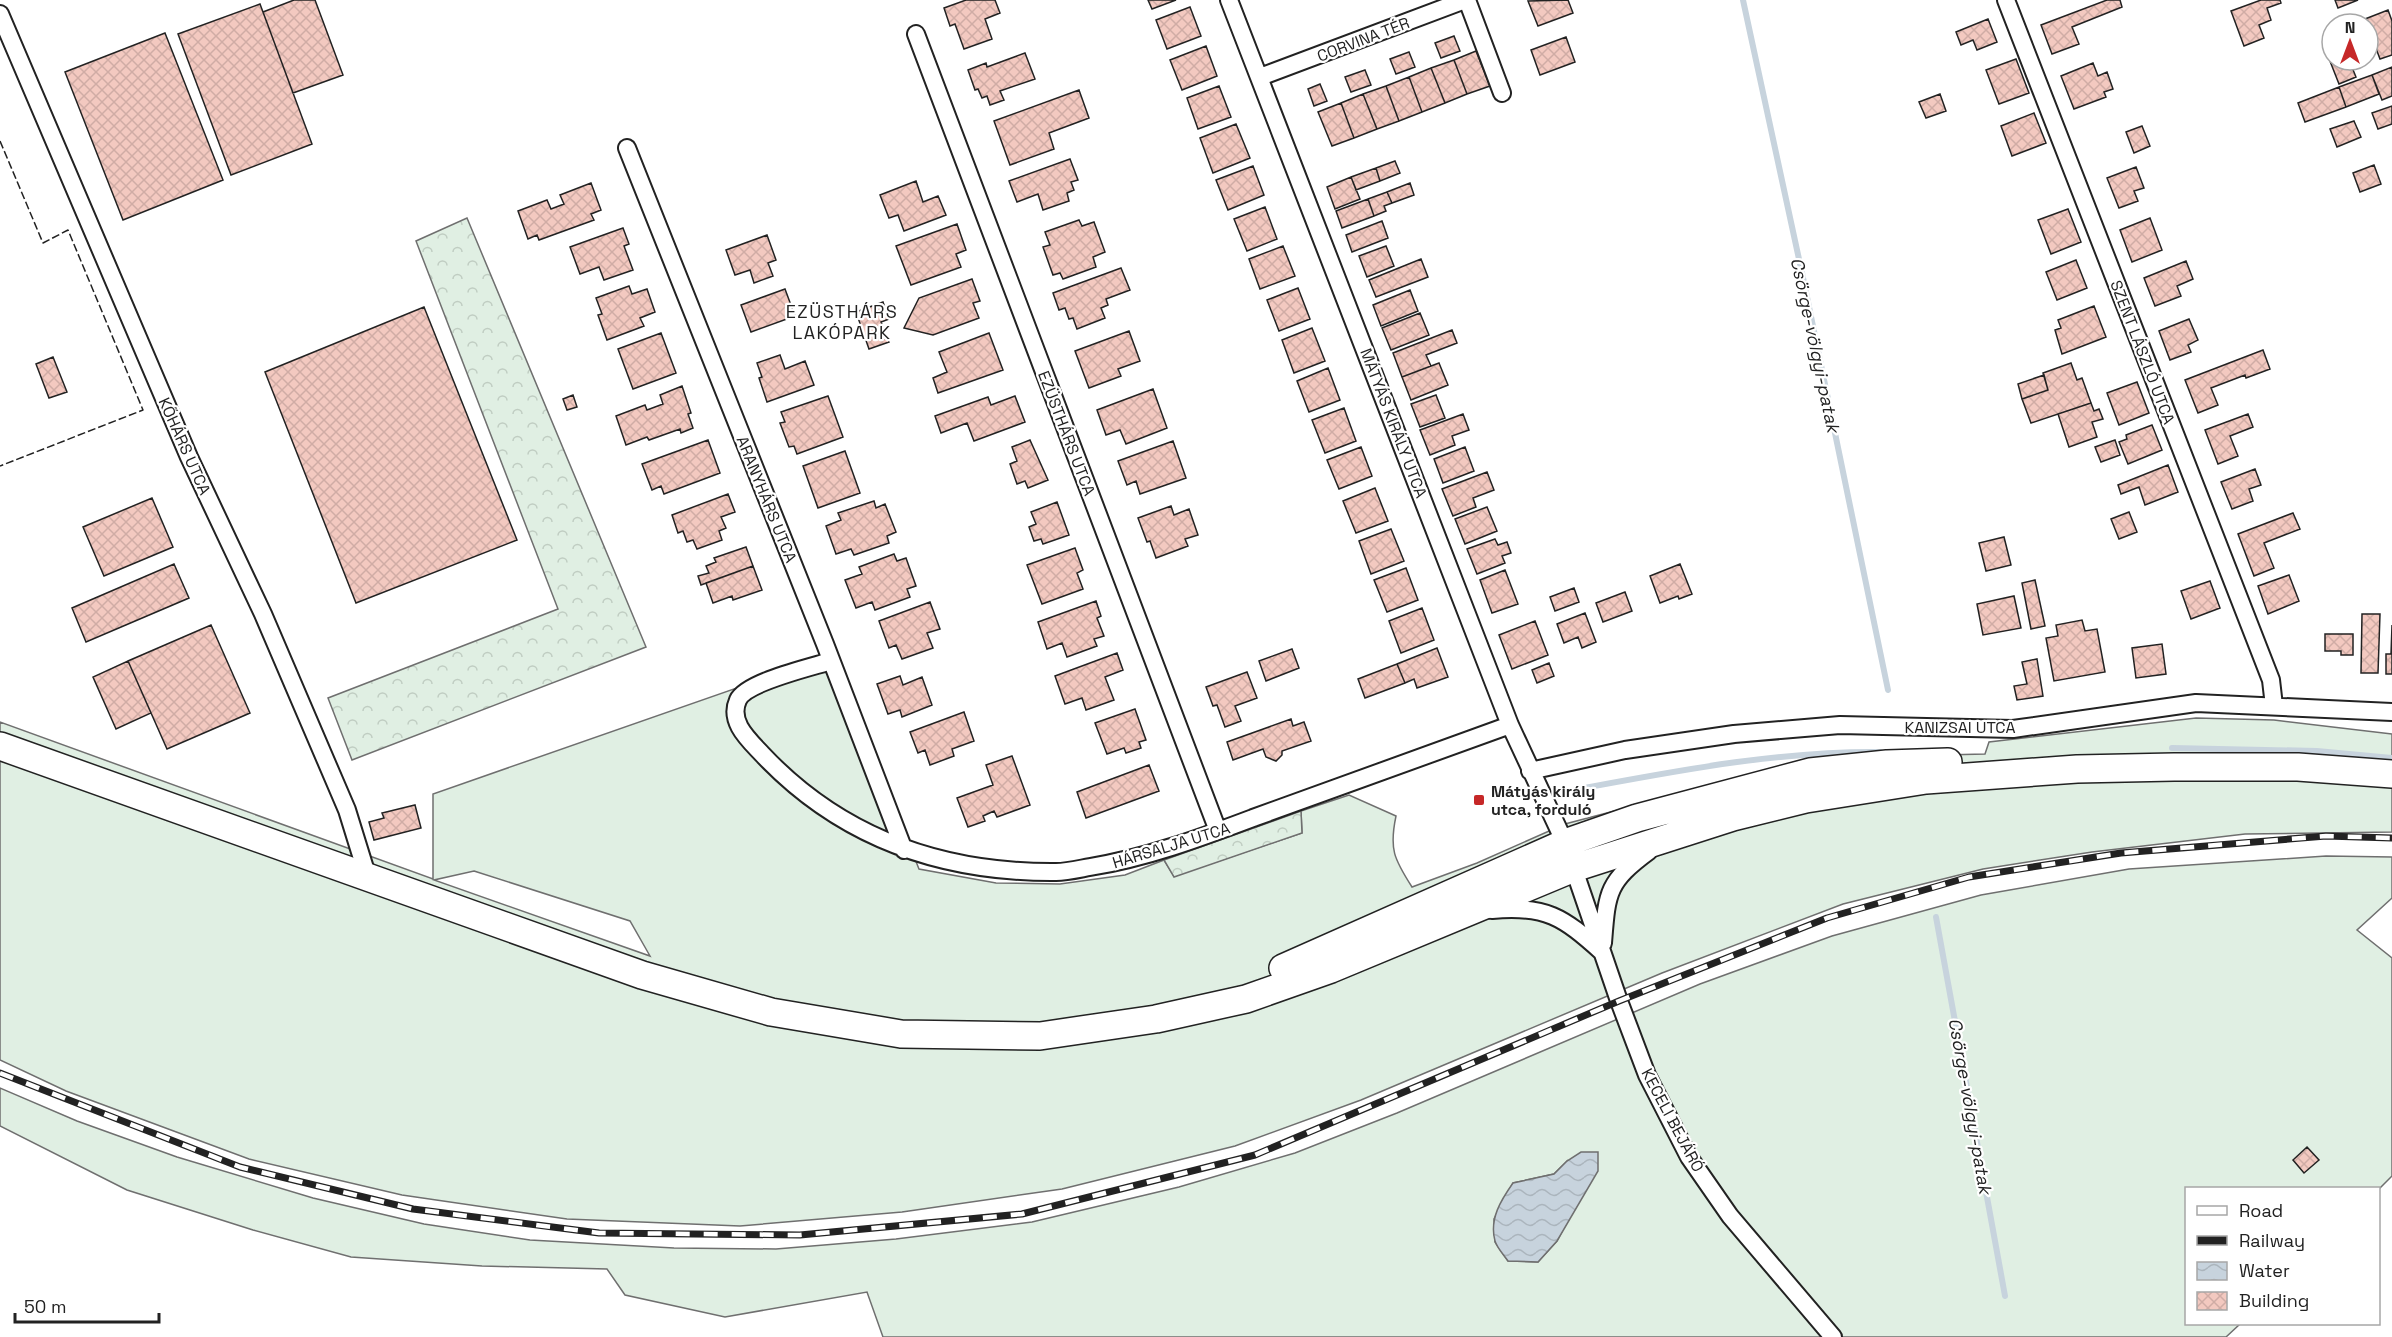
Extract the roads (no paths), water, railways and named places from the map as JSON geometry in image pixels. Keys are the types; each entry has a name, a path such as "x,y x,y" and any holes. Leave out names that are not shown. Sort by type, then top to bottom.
{"main road":[{"path":"0,746 642,975 771,1012 901,1034 1040,1036 1156,1019 1246,999 1331,969 1574,868 1733,817 1806,799 1926,780 2016,773 2174,767 2298,767 2392,774"},
{"path":"1156,1019 1318,953 1565,843 1695,801 1774,780 1836,768 1975,761 2139,764 2174,767"}],"street":[{"name":"CORVINA TÉR","path":"1260,77 1466,0"},
{"path":"1466,0 1502,93"},
{"name":"SZENT LÁSZLÓ UTCA","path":"2006,0 2271,680 2274,706"},
{"name":"MÁTYÁS KIRÁLY UTCA","path":"1232,1 1510,724 1565,843 1574,868"},
{"name":"KŐHÁRS UTCA","path":"0,14 189,457 263,614 347,810 368,878"},
{"name":"EZÜSTHÁRS UTCA","path":"916,34 1218,831"},
{"name":"ARANYHÁRS UTCA","path":"627,148 904,850"},
{"name":"HÁRSALJA UTCA","path":"831,661 753,687 739,698 735,713 740,730 785,778 848,824 904,850 997,870 1059,872 1123,862 1218,831 1510,724"},
{"name":"KANIZSAI UTCA","path":"1530,771 1625,750 1734,734 1840,725 2013,729 2196,704 2392,712"},
{"path":"1603,952 1607,897 1620,875 1666,838"},
{"name":"KECELI BEJÁRÓ","path":"1574,868 1647,1075 1689,1157 1730,1216 1833,1337"},
{"path":"1469,913 1518,908 1549,913 1571,924 1603,952"}],"water":[{"path":"1581,1152 1598,1152 1598,1171 1557,1241 1538,1262 1508,1261 1496,1244 1494,1225 1500,1203 1513,1183 1554,1174 1567,1161"}],"waterway":[{"name":"Csörge-völgyi-patak","path":"1743,0 1888,690"},
{"path":"2172,748 2317,751 2392,758"},
{"path":"1568,791 1684,770 1762,759 1880,752"},
{"name":"Csörge-völgyi-patak","path":"1936,917 2005,1296"}],"railway":[{"path":"0,1073 240,1167 413,1209 599,1233 800,1235 1022,1214 1255,1155 1619,1001 1827,918 1969,877 2121,853 2326,836 2392,838"}],"place":[{"name":"Mátyás király utca, forduló","path":"1479,800"}],"district":[{"name":"EZÜSTHÁRS LAKÓPARK","path":"842,322"}]}
